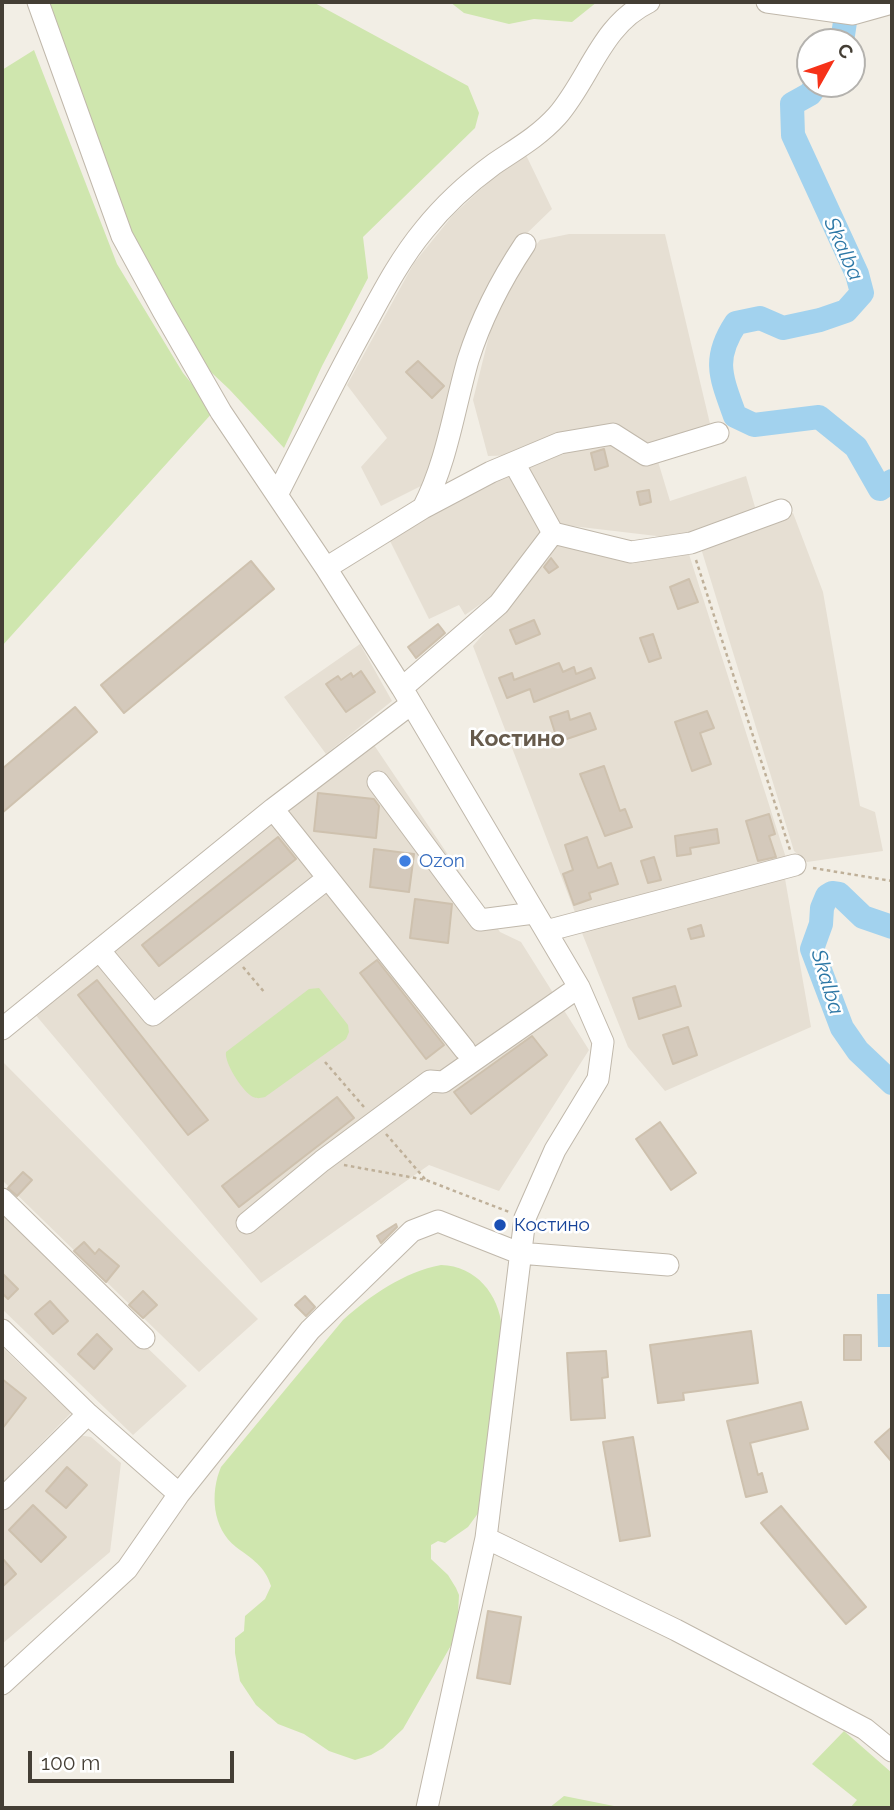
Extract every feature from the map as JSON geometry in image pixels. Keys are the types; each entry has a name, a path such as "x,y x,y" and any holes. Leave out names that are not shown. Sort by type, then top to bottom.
{"street":[{"path":"38,2 122,236 221,412 326,568 406,696 579,987 603,1042 598,1079 555,1150 525,1218 486,1538 427,1808"},
{"path":"277,495 335,378 385,288 424,230 459,192 494,164 528,144 557,116 617,24 635,8 649,2"},
{"path":"768,2 853,14 892,3"},
{"path":"423,508 436,484 469,357 499,283 524,244"},
{"path":"326,568 423,508 491,472 561,443 613,434 646,455 718,433"},
{"path":"514,463 553,533 631,552 691,543 782,510"},
{"path":"2,1029 274,809 406,696 499,604 553,533"},
{"path":"378,782 480,920 540,922 795,865"},
{"path":"274,809 465,1050"},
{"path":"100,951 153,1015 328,878"},
{"path":"247,1223 322,1161 429,1081 443,1082 579,987"},
{"path":"2,1199 145,1338"},
{"path":"2,1684 127,1569 179,1494 310,1329 412,1231 438,1222 519,1252 668,1265"},
{"path":"2,1330 88,1414 179,1494"},
{"path":"2,1499 88,1414"},
{"path":"486,1538 676,1630 865,1729 892,1751"}],"path":[{"path":"691,543 795,865 892,881"},
{"path":"231,954 265,993"},
{"path":"322,1161 426,1180 525,1218"}],"shaded area":[{"path":"526,155 552,209 522,238 475,311 435,464 421,486 381,506 361,467 387,438 347,385 414,263 453,215 495,176"},
{"path":"569,234 665,234 711,428 653,445 670,501 746,476 757,514 682,539 555,524 523,455 488,456 473,400 495,312 540,240"},
{"path":"493,475 516,476 546,534 499,591 465,615 459,605 429,619 387,535"},
{"path":"793,513 823,592 860,806 875,812 883,851 807,862 794,851 700,545"},
{"path":"563,541 687,548 787,861 576,915 473,646 526,584 547,547"},
{"path":"360,644 392,701 326,754 284,697"},
{"path":"372,742 500,932 521,942 589,1050 499,1191 429,1165 261,1283 34,1013"},
{"path":"784,873 811,1027 665,1091 628,1047 582,933 648,907"},
{"path":"2,1061 258,1319 199,1372 2,1180"},
{"path":"2,1208 187,1386 133,1435 2,1309"},
{"path":"2,1347 71,1413 2,1483"},
{"path":"78,1435 91,1437 121,1463 110,1552 2,1644 2,1512"}],"green space":[{"path":"50,2 313,2 468,86 479,113 475,128 363,237 368,278 322,366 284,448 198,360 129,235 86,117"},
{"path":"450,2 597,2 572,22 534,19 509,24 464,13"},
{"path":"34,50 117,264 183,373 214,411 2,646 2,70"},
{"path":"319,988 348,1025 346,1039 265,1097 253,1097 235,1077 226,1052 309,989"},
{"path":"441,1265 465,1270 484,1284 496,1304 502,1328 479,1512 468,1527 445,1543 438,1541 431,1545 431,1559 448,1575 459,1595 457,1635 403,1729 383,1748 355,1760 329,1751 304,1734 278,1724 256,1705 240,1681 235,1638 244,1631 245,1616 265,1599 271,1586 262,1568 236,1547 222,1530 215,1510 215,1488 221,1467 343,1320 401,1279"},
{"path":"844,1731 892,1773 892,1808 850,1808 857,1800 812,1764"},
{"path":"564,1796 624,1808 549,1808"}],"water":[{"path":"877,1294 892,1294 892,1347 878,1347"}],"building":[{"path":"418,361 444,386 432,398 406,372"},
{"path":"604,449 608,466 595,470 591,453"},
{"path":"649,490 651,502 640,505 637,492"},
{"path":"551,558 558,567 549,573 544,567"},
{"path":"251,561 274,589 124,713 101,685"},
{"path":"689,579 698,602 678,609 670,587"},
{"path":"534,620 540,634 516,644 510,630"},
{"path":"438,624 445,633 416,658 408,647"},
{"path":"653,634 661,658 649,662 640,638"},
{"path":"559,663 563,672 574,667 576,674 591,668 595,678 534,702 530,689 507,698 499,678 512,673 514,680"},
{"path":"361,671 375,692 346,712 326,684 338,676 341,680 351,673 353,677"},
{"path":"75,707 97,732 2,813 2,769"},
{"path":"568,711 570,720 590,713 596,729 558,742 550,717"},
{"path":"707,711 714,728 700,733 711,764 692,771 675,722"},
{"path":"604,766 620,811 625,809 632,827 605,836 580,774"},
{"path":"318,793 374,799 379,806 376,838 314,831"},
{"path":"769,814 775,834 769,836 776,857 758,861 746,821"},
{"path":"717,829 719,843 690,848 691,854 677,856 675,836"},
{"path":"278,837 296,859 159,966 142,945"},
{"path":"587,837 598,868 611,863 618,884 589,893 591,899 574,905 563,874 573,870 565,845"},
{"path":"374,849 414,854 409,892 370,887"},
{"path":"654,857 661,880 648,883 641,861"},
{"path":"415,899 452,904 448,943 410,938"},
{"path":"701,925 704,936 691,939 688,929"},
{"path":"377,960 444,1045 426,1059 360,973"},
{"path":"97,980 208,1120 188,1135 78,995"},
{"path":"675,986 681,1006 639,1019 633,998"},
{"path":"688,1027 697,1055 673,1064 663,1035"},
{"path":"532,1036 547,1055 471,1114 454,1092"},
{"path":"337,1097 354,1118 239,1207 222,1186"},
{"path":"660,1122 696,1173 671,1190 636,1139"},
{"path":"23,1172 32,1180 17,1196 8,1188"},
{"path":"396,1224 397,1227 381,1243 377,1236"},
{"path":"84,1242 95,1254 99,1249 119,1266 106,1282 74,1251"},
{"path":"2,1273 18,1289 8,1299 2,1293"},
{"path":"143,1291 157,1305 143,1318 129,1305"},
{"path":"305,1296 315,1307 306,1316 295,1305"},
{"path":"50,1301 68,1321 53,1334 35,1314"},
{"path":"751,1331 758,1383 683,1393 684,1400 658,1403 650,1345"},
{"path":"97,1334 112,1349 94,1369 78,1354"},
{"path":"844,1335 861,1335 861,1360 844,1360"},
{"path":"606,1351 608,1377 602,1378 605,1418 571,1420 567,1353"},
{"path":"2,1379 26,1398 2,1429"},
{"path":"801,1402 808,1429 750,1443 758,1475 762,1473 767,1492 746,1497 727,1421"},
{"path":"892,1427 892,1462 875,1442"},
{"path":"633,1437 650,1536 620,1541 603,1442"},
{"path":"67,1467 87,1485 66,1508 46,1491"},
{"path":"33,1505 66,1537 41,1562 9,1530"},
{"path":"781,1506 866,1607 846,1624 761,1523"},
{"path":"2,1558 16,1574 2,1587"},
{"path":"488,1611 521,1617 510,1684 477,1678"}],"waterway":[{"name":"Skalba","path":"841,2 846,15 844,28"},
{"name":"Skalba","path":"803,98 792,104 793,135 857,274 862,293 846,311 820,320 783,328 760,318 736,323 728,336 721,358 723,379 735,416 754,425 819,417 856,447 880,489 892,481"},
{"name":"Skalba","path":"892,927 863,917 839,894 832,893 827,896 822,908 821,924 812,949 842,1028 858,1051 892,1083"}],"place":[{"name":"Ozon","path":"405,861"},
{"name":"Костино","path":"500,1225"}],"district":[{"name":"Костино","path":"517,739"}]}
